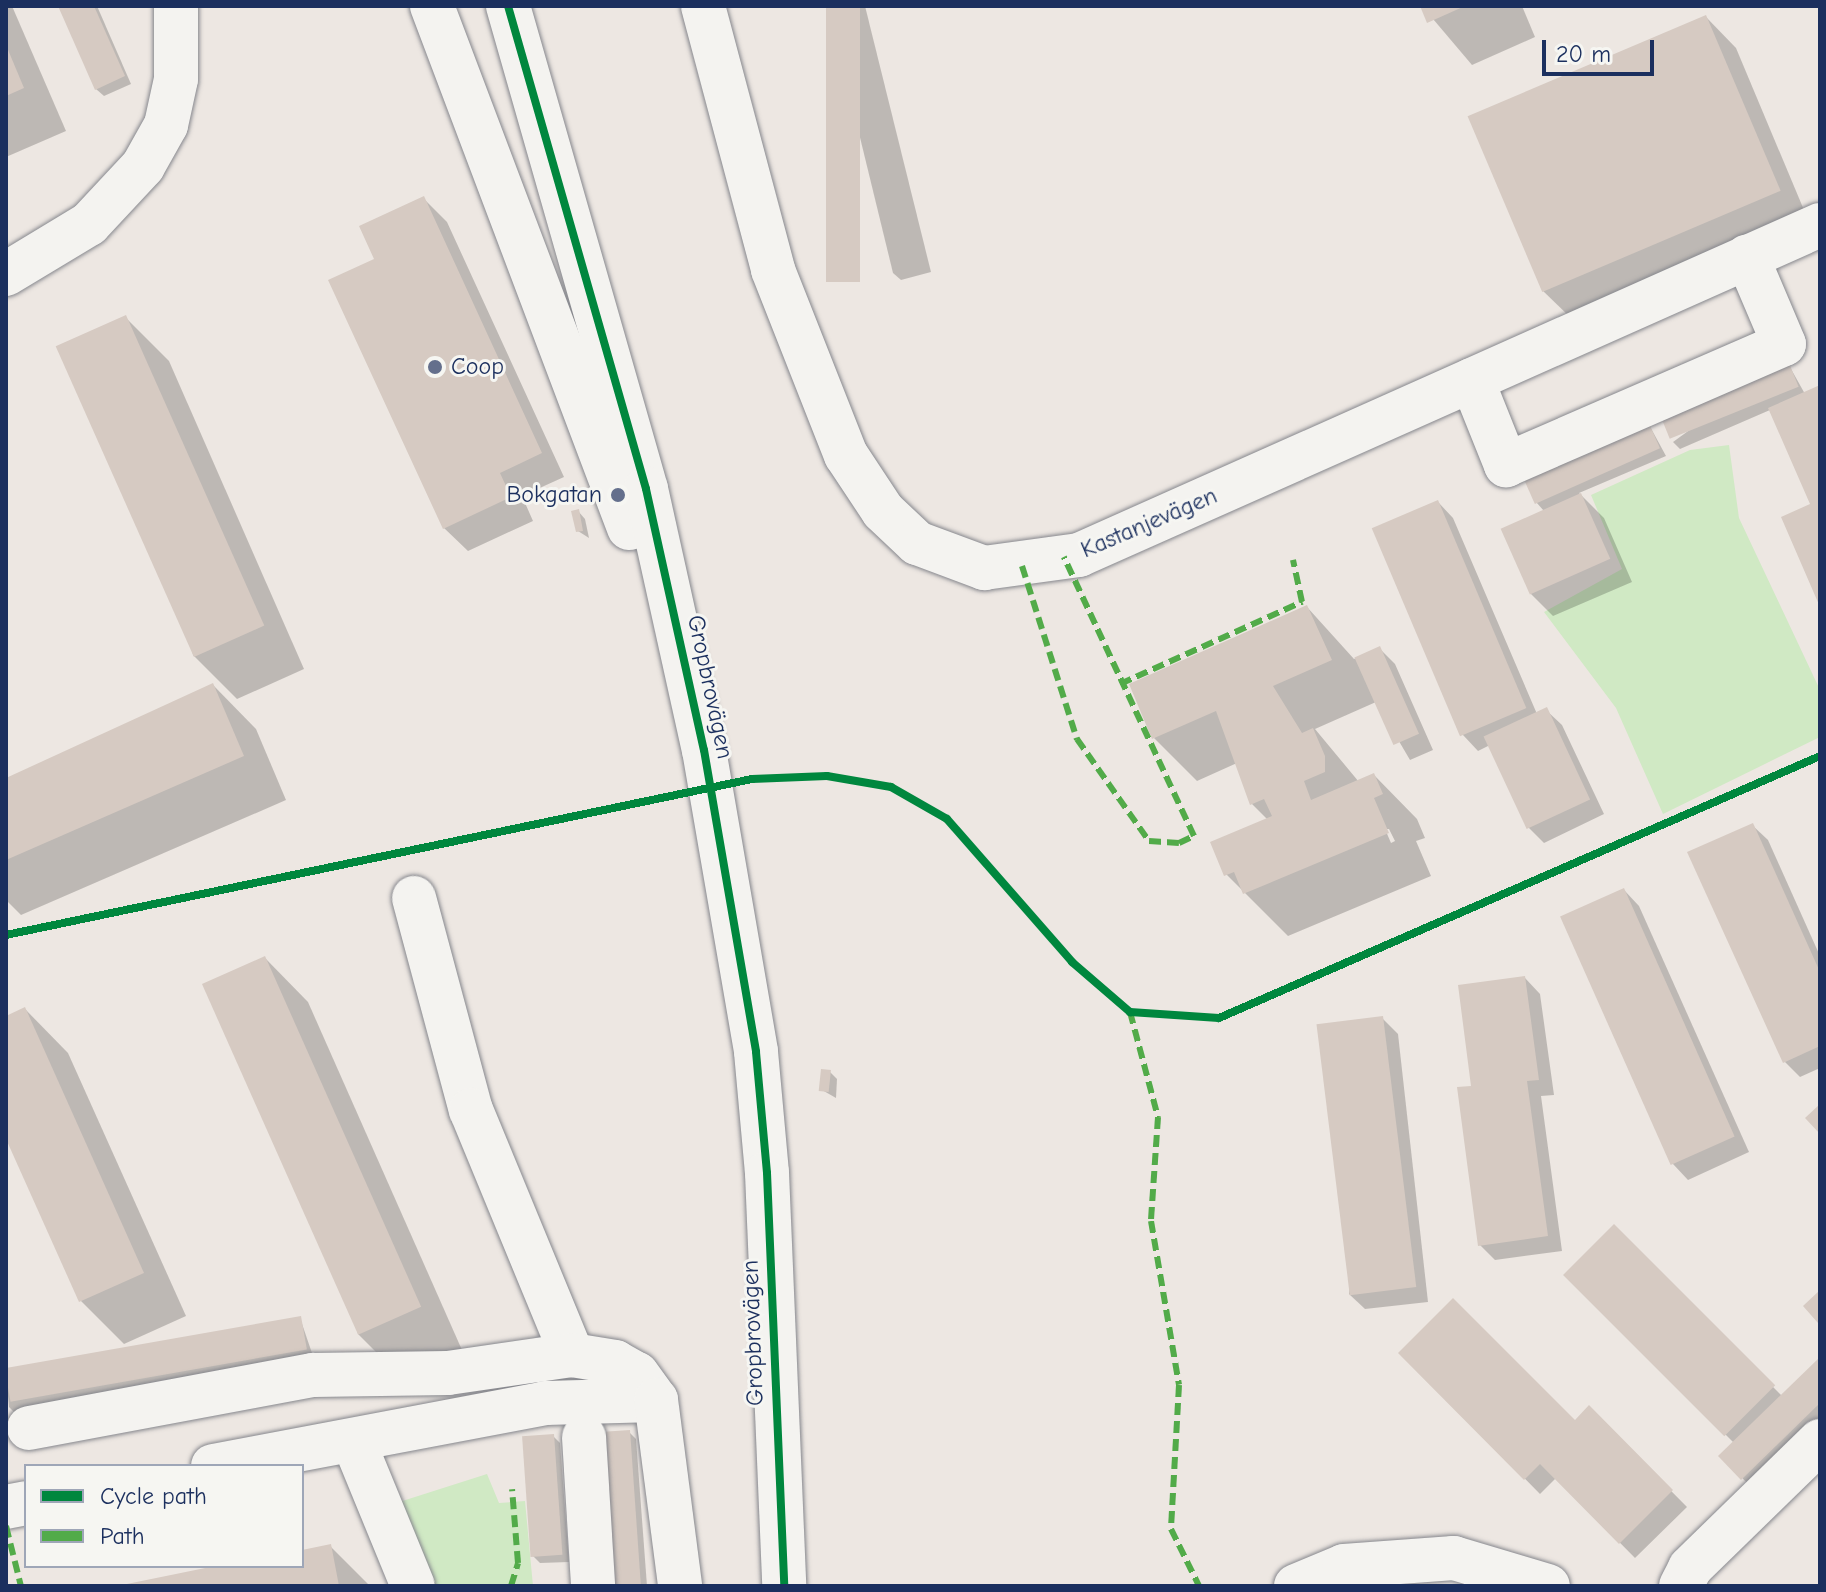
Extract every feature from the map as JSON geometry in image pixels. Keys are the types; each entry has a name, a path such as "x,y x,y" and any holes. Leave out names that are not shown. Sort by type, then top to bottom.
{"street":[{"path":"6,274 89,224 143,166 166,125 176,79 176,6"},
{"name":"Gropbrovägen","path":"432,6 597,437 704,750"},
{"name":"Gropbrovägen","path":"508,6 646,489 704,750 756,1052 784,1586"},
{"name":"Kastanjevägen","path":"703,6 773,270 846,455 883,511 952,562 984,568 1079,555 1820,225"},
{"path":"1472,380 1506,465 1784,344 1747,257"},
{"path":"414,898 471,1110 572,1355"},
{"path":"29,1428 313,1375 448,1373 572,1355 615,1362 637,1374 656,1400 680,1586"},
{"path":"224,1464 545,1403 656,1400"},
{"path":"584,1437 593,1586"},
{"path":"1681,1586 1711,1547 1820,1441"},
{"path":"360,1457 413,1586"},
{"name":"Gropbrovägen","path":"762,1586 778,1457"},
{"path":"1296,1586 1344,1566 1454,1558 1548,1586"}],"green space":[{"path":"1729,445 1739,518 1820,690 1820,737 1663,814 1616,708 1544,612 1622,569 1591,495 1690,450"},
{"path":"487,1474 499,1503 525,1501 533,1586 432,1586 393,1504"}],"building":[{"path":"58,6 94,6 125,76 95,90"},
{"path":"826,6 860,6 860,282 826,282"},
{"path":"1420,6 1465,6 1427,23"},
{"path":"1706,15 1781,191 1542,292 1468,116"},
{"path":"6,45 24,88 6,96"},
{"name":"Coop","path":"424,196 542,453 500,473 511,497 443,529 328,280 374,259 359,226"},
{"path":"126,315 264,626 194,657 56,346"},
{"path":"1787,358 1799,387 1670,439 1658,410"},
{"path":"1820,385 1820,607 1781,517 1810,504 1768,408"},
{"path":"1647,419 1660,448 1535,504 1522,475"},
{"path":"1581,493 1610,559 1530,595 1501,529"},
{"path":"1438,500 1526,708 1460,736 1372,528"},
{"path":"579,509 583,531 576,532 571,511"},
{"path":"1307,605 1332,660 1273,686 1302,733 1313,728 1325,756 1325,772 1304,781 1311,800 1374,773 1383,794 1374,798 1389,833 1243,894 1234,872 1224,876 1210,842 1272,816 1264,799 1250,805 1216,711 1152,739 1129,684"},
{"path":"1380,646 1419,734 1393,745 1354,657"},
{"path":"213,683 244,756 6,860 6,778"},
{"path":"1547,707 1590,799 1527,829 1484,737"},
{"path":"1753,823 1820,972 1820,1046 1783,1063 1687,852"},
{"path":"1624,888 1735,1136 1671,1165 1560,916"},
{"path":"265,956 421,1307 358,1335 202,984"},
{"path":"1525,976 1539,1080 1527,1081 1548,1236 1478,1246 1457,1087 1471,1086 1458,985"},
{"path":"25,1007 144,1273 79,1302 6,1139 6,1016"},
{"path":"1383,1016 1416,1287 1350,1295 1316,1024"},
{"path":"821,1069 831,1070 829,1092 819,1091"},
{"path":"1820,1104 1820,1134 1805,1118"},
{"path":"1614,1224 1775,1385 1724,1436 1563,1275"},
{"path":"1820,1290 1820,1321 1818,1323 1803,1306"},
{"path":"1453,1298 1575,1420 1589,1405 1673,1490 1619,1544 1540,1464 1524,1480 1398,1353"},
{"path":"301,1316 307,1349 10,1402 6,1368"},
{"path":"1820,1357 1820,1403 1741,1480 1718,1456"},
{"path":"630,1430 641,1586 611,1586 600,1432"},
{"path":"554,1434 562,1555 531,1557 522,1436"},
{"path":"331,1544 339,1586 117,1586 205,1568 304,1568 304,1550"}],"marked path":[{"path":"1022,566 1077,739 1149,841 1179,843 1194,836 1064,557"},
{"path":"1120,684 1302,602 1293,560"},
{"path":"1130,1012 1158,1117 1151,1221 1179,1385 1171,1529 1199,1586"},
{"path":"511,1586 518,1563 512,1489"},
{"path":"6,1526 21,1586"}],"cycle path":[{"path":"508,6 646,489 704,750 756,1052 767,1173 784,1586"},
{"path":"6,935 752,779 827,776 891,787 947,819 1072,962 1130,1012 1219,1018 1820,756"}],"place":[{"name":"Coop","path":"435,367"},
{"name":"Bokgatan","path":"618,495"}]}
